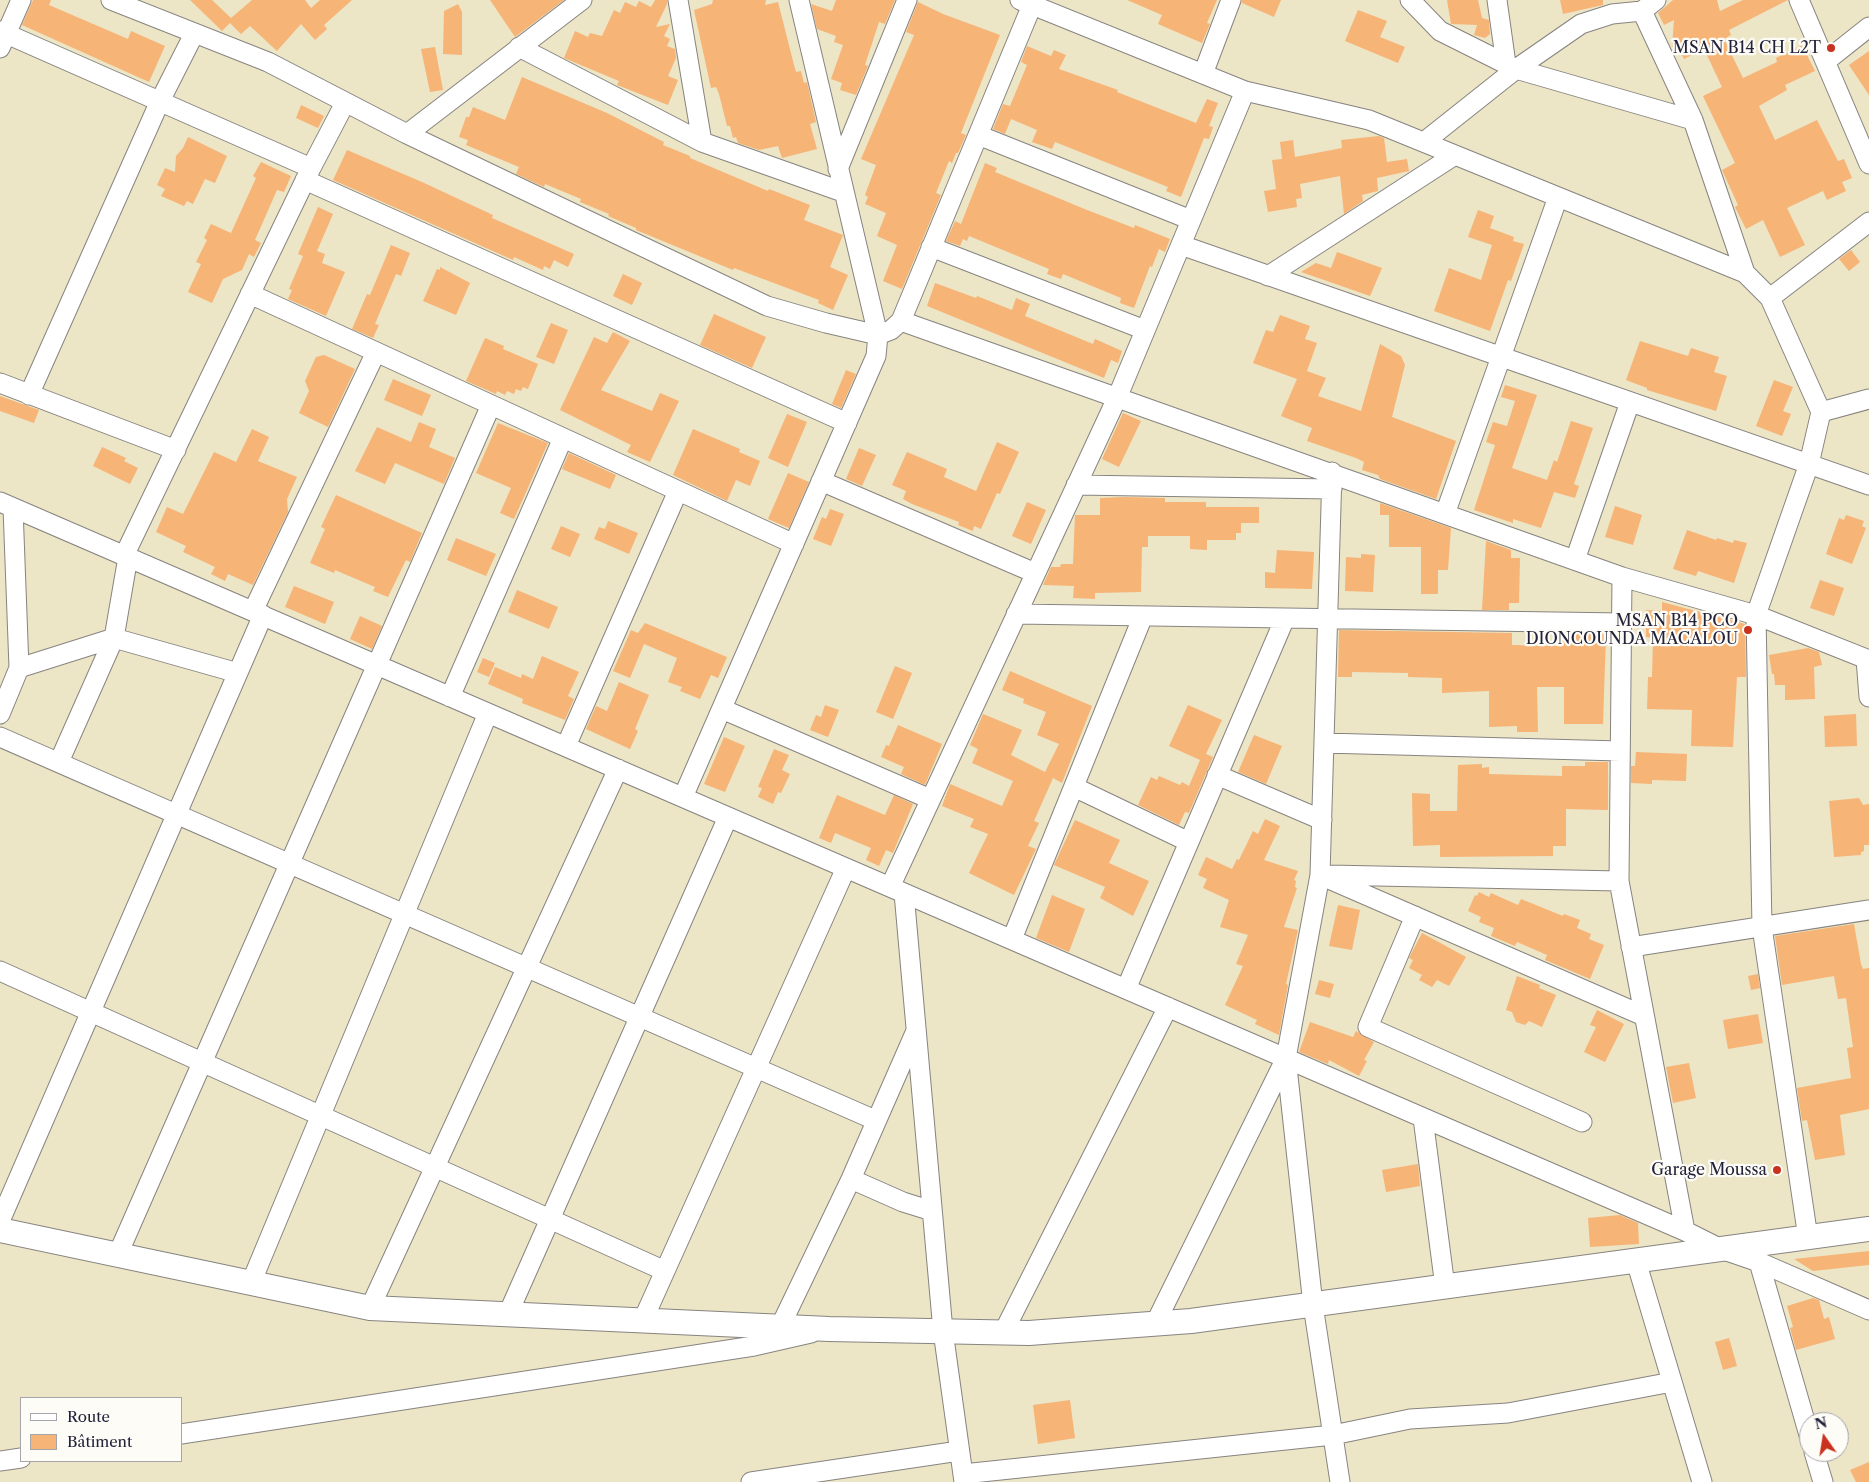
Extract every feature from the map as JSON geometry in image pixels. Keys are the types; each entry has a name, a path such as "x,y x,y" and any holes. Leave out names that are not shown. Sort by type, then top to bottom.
{"street":[{"path":"21,0 2,37 160,102 308,174 847,422"},
{"path":"111,0 268,62 407,134 767,306 826,323 878,335 892,330 901,321 978,135 1026,2 1245,91 1369,120 1746,273 1770,298 1821,412 1809,464 1756,616 1762,927 1808,1238"},
{"path":"678,0 702,142"},
{"path":"683,797 876,356 878,335 799,0"},
{"path":"838,169 907,0"},
{"path":"1203,74 1231,0"},
{"path":"1410,0 1440,31 1511,67 1693,120"},
{"path":"1497,0 1511,67"},
{"path":"1799,0 1869,164"},
{"path":"407,134 574,2"},
{"path":"1424,142 1511,67 1581,24 1611,7 1649,5 1693,120 1746,273"},
{"path":"1826,61 1869,27"},
{"path":"29,395 160,102 194,34"},
{"path":"518,47 702,142 843,192"},
{"path":"1245,91 1117,398 930,799 897,890 916,1032 943,1331 964,1478 1333,1435 1410,1420 1508,1413 1672,1382"},
{"path":"59,762 114,638 126,556 308,174 345,103"},
{"path":"978,135 1191,220"},
{"path":"1268,276 1455,155"},
{"path":"1445,514 1558,197"},
{"path":"1770,298 1869,222"},
{"path":"1180,245 1869,485"},
{"path":"931,247 1145,330"},
{"path":"250,294 794,544"},
{"path":"901,321 1117,398 1332,481 1445,514 1622,577 1756,616 1867,660 1869,697"},
{"path":"376,352 258,613 238,673 1,1219 118,1254 370,1308 829,1329 1003,1333 1030,1333 1155,1324 1314,1305 1869,1230"},
{"path":"0,383 176,450"},
{"path":"1821,412 1869,399"},
{"path":"1575,560 1630,402"},
{"path":"118,1254 491,405"},
{"path":"450,697 563,438"},
{"path":"821,481 1036,573"},
{"path":"1076,485 1332,481"},
{"path":"1155,1324 1286,1058 1320,875 1332,481"},
{"path":"566,746 678,491"},
{"path":"0,714 11,674 7,505 1685,1231 1721,1250 1759,1262 1869,1310"},
{"path":"1622,577 1619,881 1685,1231"},
{"path":"1016,614 1622,623"},
{"path":"1012,940 1143,616"},
{"path":"1126,989 1285,618"},
{"path":"11,674 114,638 238,673"},
{"path":"722,709 930,799"},
{"path":"251,1283 488,713"},
{"path":"0,737 875,1120"},
{"path":"1324,743 1620,751"},
{"path":"370,1308 618,769"},
{"path":"1217,775 1322,820"},
{"path":"1074,787 1188,842"},
{"path":"508,1314 728,817"},
{"path":"643,1320 846,868"},
{"path":"1320,875 1619,881"},
{"path":"1320,875 1644,1016"},
{"path":"1631,946 1869,910"},
{"path":"1415,916 1368,1027 1582,1122"},
{"path":"0,970 665,1271"},
{"path":"1003,1333 1168,1007"},
{"path":"780,1327 851,1179 875,1120 916,1032"},
{"path":"1286,1058 1314,1305 1340,1482"},
{"path":"1423,1118 1445,1287"},
{"path":"851,1179 903,1202 932,1211"},
{"path":"1636,1261 1702,1482"},
{"path":"1759,1262 1802,1412"},
{"path":"182,1434 754,1346 829,1329"},
{"path":"751,1482 959,1451"},
{"path":"0,1461 20,1458"},
{"path":"1817,1462 1822,1482"}],"building":[{"path":"33,0 51,0 49,5 128,39 131,31 165,46 149,82 22,25"},
{"path":"190,0 212,0 231,18 252,0 305,0 311,8 320,0 352,0 324,25 327,29 315,40 301,24 277,51 250,26 241,34 230,23 222,31"},
{"path":"490,0 564,0 515,37"},
{"path":"655,0 667,0 667,4 656,27 670,24 664,36 670,39 667,46 675,49 676,58 668,76 678,80 668,105 617,85 619,81 564,58 575,31 588,37 590,33 602,36 614,10 620,13 625,2 636,7 639,1 651,7"},
{"path":"713,0 766,0 765,5 778,2 796,72 801,71 804,83 807,82 816,122 810,124 817,149 782,158 778,146 759,150 738,143 736,137 733,138 730,126 727,126 716,87 711,88 694,10 712,4"},
{"path":"836,0 895,0 885,24 879,22 865,65 868,66 856,95 840,90 842,83 831,79 843,45 834,42 836,36 817,29 811,4 832,11"},
{"path":"1127,0 1217,0 1207,23 1210,24 1202,43 1158,24 1162,15"},
{"path":"1242,0 1281,0 1274,17 1242,3"},
{"path":"1447,0 1478,0 1482,18 1489,20 1490,34 1485,38 1474,35 1477,25 1451,24"},
{"path":"1560,0 1603,0 1603,5 1563,14"},
{"path":"1673,0 1717,0 1720,11 1743,0 1788,0 1729,30 1731,35 1724,39 1743,78 1777,62 1776,58 1802,45 1815,71 1785,85 1787,90 1759,106 1775,140 1817,120 1838,161 1844,159 1852,178 1842,182 1846,191 1827,200 1823,191 1787,208 1805,245 1780,257 1763,220 1746,229 1735,207 1738,205 1722,170 1735,163 1703,96 1722,87 1704,49 1684,59 1680,51 1672,47 1674,20 1664,25 1658,13"},
{"path":"918,2 943,14 1000,35 961,133 966,135 952,163 949,161 936,193 941,195 902,289 883,281 897,245 877,236 886,213 865,204 868,197 865,195 876,165 861,159 914,35 906,32"},
{"path":"458,4 462,12 462,55 443,54 444,11"},
{"path":"1358,10 1387,21 1380,37 1405,47 1398,63 1345,41"},
{"path":"1027,46 1051,56 1054,50 1066,55 1059,69 1118,90 1117,92 1196,123 1207,99 1218,103 1209,126 1213,127 1209,139 1204,138 1181,197 1166,191 1168,187 1055,142 1052,149 1032,142 1037,130 1011,119 1005,134 993,129 1003,104 1010,106 1027,65 1021,62"},
{"path":"435,47 443,90 430,92 421,49"},
{"path":"1869,51 1869,95 1849,65"},
{"path":"522,77 607,113 664,142 663,145 690,156 690,158 768,191 769,189 810,205 804,220 843,235 830,267 848,275 833,310 818,303 819,300 734,268 733,270 636,230 636,228 608,216 609,214 580,202 581,199 545,184 544,187 516,174 519,167 466,145 468,140 459,137 466,117 469,117 473,107 505,120"},
{"path":"301,105 324,116 318,128 296,118"},
{"path":"1379,136 1384,138 1387,162 1407,159 1409,171 1377,178 1378,191 1362,195 1363,201 1344,214 1340,176 1300,184 1302,198 1296,199 1297,207 1268,212 1264,191 1276,189 1272,160 1282,159 1280,142 1293,140 1295,157 1342,148 1341,140"},
{"path":"188,137 227,156 215,183 205,179 193,204 187,201 184,206 161,196 165,189 157,185 165,168 175,172 176,156 183,148"},
{"path":"347,150 422,182 493,215 492,218 574,254 568,267 554,260 550,269 544,266 543,270 514,257 513,260 333,180"},
{"path":"261,162 291,176 284,192 277,190 255,240 261,243 254,257 249,254 242,270 223,279 212,303 188,292 201,264 196,262 207,240 204,238 211,224 231,233 256,178 253,176"},
{"path":"985,163 997,168 995,172 1087,210 1134,228 1135,225 1170,239 1165,252 1159,249 1152,267 1150,266 1134,308 1120,303 1121,298 1063,274 1061,279 1047,274 1049,269 969,236 967,241 963,239 960,246 946,241 955,221 961,224"},
{"path":"318,207 333,214 317,251 325,254 322,263 345,272 326,316 288,299 292,290 289,289 303,256 298,254"},
{"path":"1478,210 1494,216 1490,228 1514,237 1513,241 1524,244 1511,281 1508,280 1490,331 1434,311 1449,268 1481,280 1492,245 1468,237"},
{"path":"391,245 410,253 401,276 396,274 375,324 379,325 373,338 352,329 367,294 370,295"},
{"path":"1851,250 1860,262 1849,271 1839,259"},
{"path":"1337,252 1382,268 1370,296 1301,272 1316,263 1331,268"},
{"path":"440,267 470,283 456,315 423,301 437,269 440,270"},
{"path":"623,274 642,283 632,305 613,296"},
{"path":"935,283 976,298 977,296 1012,310 1016,298 1030,304 1025,316 1093,344 1095,339 1122,351 1118,363 1111,360 1104,378 927,306"},
{"path":"714,314 766,337 752,368 700,345"},
{"path":"1280,315 1310,326 1305,339 1317,343 1307,371 1326,378 1318,396 1361,411 1380,344 1401,356 1405,365 1392,417 1456,441 1436,499 1380,479 1378,475 1362,470 1364,462 1307,441 1312,428 1281,416 1297,379 1253,363 1266,330 1273,332"},
{"path":"551,323 568,330 554,364 536,357"},
{"path":"613,332 630,341 601,390 652,411 660,393 679,401 650,462 627,452 631,445 560,410 594,337 607,343"},
{"path":"485,338 504,346 503,349 538,364 528,389 523,387 521,391 516,389 514,394 507,391 505,395 497,391 496,394 466,381"},
{"path":"1640,341 1688,356 1691,348 1719,357 1714,372 1727,376 1716,411 1647,390 1647,388 1626,380"},
{"path":"324,355 355,369 328,427 299,413 309,391 305,381 316,357"},
{"path":"846,370 856,374 841,408 832,404"},
{"path":"393,379 431,395 422,416 384,400"},
{"path":"1774,380 1793,387 1783,411 1791,414 1782,436 1756,426"},
{"path":"1505,385 1537,395 1512,468 1547,480 1554,460 1557,462 1571,421 1593,428 1574,484 1579,486 1575,498 1554,492 1541,528 1513,519 1513,523 1474,510 1495,445 1486,442 1493,422 1507,426 1515,401 1501,397"},
{"path":"0,396 39,410 34,423 0,411"},
{"path":"1123,413 1141,421 1119,467 1102,459"},
{"path":"787,414 807,422 788,467 768,458"},
{"path":"419,422 436,429 429,447 455,458 444,484 395,463 385,484 355,471 377,427 411,442"},
{"path":"498,423 548,443 514,519 500,513 511,488 476,473"},
{"path":"252,429 269,437 258,461 297,477 287,499 288,512 253,585 228,574 225,581 211,574 215,567 183,552 186,546 156,532 167,507 183,514 214,452 236,462"},
{"path":"693,429 740,449 739,452 760,461 750,486 736,480 727,501 673,475"},
{"path":"997,442 1019,452 1000,494 997,493 981,529 974,526 973,531 958,525 959,522 912,504 903,499 906,491 892,485 907,452 947,469 944,477 976,491"},
{"path":"102,447 126,458 124,461 138,468 130,484 93,466"},
{"path":"859,448 876,455 862,486 846,479"},
{"path":"569,453 616,475 610,489 562,469"},
{"path":"788,473 809,482 789,528 768,519"},
{"path":"336,495 422,533 410,562 406,560 388,597 373,591 375,587 335,570 334,573 310,563 325,529 321,527"},
{"path":"1100,498 1165,498 1165,502 1206,502 1206,507 1259,507 1259,523 1241,523 1241,533 1236,533 1236,540 1207,540 1207,550 1190,549 1190,536 1148,536 1148,547 1142,547 1141,592 1095,593 1095,599 1073,598 1074,586 1043,585 1051,567 1060,567 1061,564 1073,564 1075,515 1100,515"},
{"path":"1027,502 1046,510 1031,544 1012,536"},
{"path":"1380,503 1451,528 1448,570 1438,570 1438,594 1421,594 1421,547 1389,547 1389,515 1380,515"},
{"path":"1615,506 1642,515 1633,545 1605,537"},
{"path":"830,509 844,514 831,546 813,539 822,517 826,519"},
{"path":"1846,515 1864,521 1862,526 1866,528 1852,564 1826,554 1839,518 1844,520"},
{"path":"608,521 638,533 629,554 594,539 599,527 605,529"},
{"path":"561,526 580,534 570,557 551,549"},
{"path":"1687,530 1716,540 1717,538 1733,543 1734,540 1747,543 1734,583 1698,571 1696,576 1673,569"},
{"path":"456,538 496,554 486,576 447,560"},
{"path":"1486,541 1511,550 1511,558 1520,558 1519,603 1509,603 1509,610 1482,610"},
{"path":"1277,550 1314,552 1312,589 1265,588 1265,572 1275,573"},
{"path":"1361,554 1375,555 1373,592 1345,591 1346,557 1361,558"},
{"path":"1820,580 1844,588 1834,616 1810,608"},
{"path":"294,586 334,602 325,624 285,607"},
{"path":"517,590 558,607 549,629 508,612"},
{"path":"1662,602 1745,624 1746,677 1737,677 1733,747 1691,746 1692,710 1647,709 1648,677 1652,677 1653,638 1646,637 1646,610 1662,611"},
{"path":"360,616 382,626 372,649 350,639"},
{"path":"645,623 727,657 718,678 711,675 700,699 680,691 682,687 668,682 677,658 644,644 630,678 613,671 631,630 638,633"},
{"path":"1339,630 1512,633 1512,645 1558,646 1558,633 1606,634 1603,724 1564,724 1564,687 1537,687 1538,732 1517,732 1517,726 1489,727 1489,691 1442,693 1442,678 1408,677 1408,673 1352,672 1352,677 1338,677"},
{"path":"1808,648 1819,652 1822,665 1814,667 1815,699 1785,700 1785,685 1775,685 1769,655"},
{"path":"542,656 579,672 568,696 574,699 565,720 522,703 523,699 488,684 495,667 521,678 522,674 533,679"},
{"path":"483,658 495,663 489,677 477,672"},
{"path":"895,666 912,673 893,719 876,712"},
{"path":"1010,671 1092,706 1062,783 1053,778 1034,821 1039,823 1028,846 1036,849 1014,895 969,873 988,834 970,827 974,819 942,806 950,784 1002,806 1013,781 972,763 978,749 970,745 983,714 1022,730 1011,755 1045,772 1059,744 1037,735 1046,712 1023,703 1024,699 1002,690"},
{"path":"619,682 649,695 635,729 638,731 630,749 586,729 596,706 607,711"},
{"path":"825,705 839,710 828,737 810,730 816,715 821,717"},
{"path":"1188,705 1222,720 1206,754 1213,757 1189,813 1185,812 1179,825 1138,805 1151,777 1157,780 1159,776 1180,785 1182,782 1189,786 1200,760 1169,746"},
{"path":"1856,714 1857,746 1825,747 1824,716"},
{"path":"898,725 942,744 925,785 901,774 904,767 881,757 886,745 889,746"},
{"path":"1254,735 1282,746 1266,784 1238,772"},
{"path":"724,737 745,746 725,792 704,784"},
{"path":"774,749 789,755 782,770 790,774 781,793 778,792 773,804 758,797 762,788 758,787"},
{"path":"1636,752 1687,754 1686,781 1652,780 1652,784 1631,783 1631,766 1635,766"},
{"path":"1585,762 1608,762 1608,810 1566,809 1566,846 1553,846 1553,856 1440,857 1440,845 1413,846 1412,793 1430,794 1430,811 1457,811 1458,765 1482,764 1482,768 1489,767 1489,774 1562,776 1562,766 1585,766"},
{"path":"837,795 885,815 894,795 913,804 893,853 886,850 879,866 866,860 871,848 835,833 831,843 819,838"},
{"path":"1859,798 1863,805 1869,804 1869,845 1864,845 1864,851 1861,852 1861,855 1834,857 1829,801"},
{"path":"1265,819 1280,826 1264,860 1298,871 1294,880 1296,881 1295,887 1297,888 1284,927 1298,930 1286,984 1288,985 1279,1035 1255,1024 1257,1020 1225,1005 1243,966 1236,964 1248,935 1220,927 1229,900 1203,888 1207,879 1198,875 1206,857 1232,869 1237,859 1239,860 1253,831 1258,834"},
{"path":"1075,820 1120,840 1109,863 1149,881 1133,916 1100,898 1105,887 1054,865"},
{"path":"1479,892 1489,897 1491,893 1518,905 1521,899 1563,916 1564,914 1580,920 1577,928 1591,934 1589,939 1604,945 1590,979 1545,960 1547,955 1517,942 1515,946 1491,936 1494,928 1479,922 1481,917 1468,911 1475,895 1477,896"},
{"path":"1052,895 1085,909 1069,952 1036,938"},
{"path":"1338,905 1360,910 1352,950 1329,946"},
{"path":"1854,924 1861,964 1863,969 1869,968 1869,1109 1840,1115 1845,1155 1815,1160 1807,1120 1802,1121 1797,1088 1851,1078 1847,1048 1853,1047 1846,998 1838,999 1834,976 1782,985 1775,936"},
{"path":"1422,933 1466,957 1449,986 1437,980 1432,987 1419,980 1422,975 1409,968 1413,960 1409,958"},
{"path":"1758,974 1760,988 1751,990 1748,976"},
{"path":"1517,976 1540,985 1539,988 1556,995 1542,1027 1529,1021 1525,1025 1516,1022 1512,1012 1506,1010"},
{"path":"1319,980 1334,984 1330,998 1315,994"},
{"path":"1597,1010 1624,1024 1605,1062 1584,1052 1596,1027 1590,1025"},
{"path":"1758,1014 1763,1043 1728,1049 1723,1020"},
{"path":"1310,1022 1353,1037 1356,1031 1374,1042 1364,1060 1367,1061 1359,1076 1329,1060 1328,1064 1299,1052"},
{"path":"1689,1063 1696,1098 1673,1103 1666,1067"},
{"path":"1418,1164 1420,1186 1386,1192 1382,1170"},
{"path":"1620,1215 1638,1223 1639,1244 1590,1247 1588,1218"},
{"path":"1869,1251 1869,1265 1813,1271 1794,1259"},
{"path":"1813,1298 1819,1300 1824,1319 1829,1317 1835,1339 1796,1350 1790,1328 1793,1327 1787,1306"},
{"path":"1729,1338 1737,1366 1723,1370 1715,1342"},
{"path":"1070,1400 1075,1438 1038,1444 1033,1405"},
{"path":"1869,1462 1869,1482 1856,1482 1850,1470"}],"place":[{"name":"MSAN B14 CH L2T","path":"1831,48"},
{"name":"MSAN B14 PCO DIONCOUNDA MACALOU","path":"1748,630"},
{"name":"Garage Moussa","path":"1777,1170"}]}
